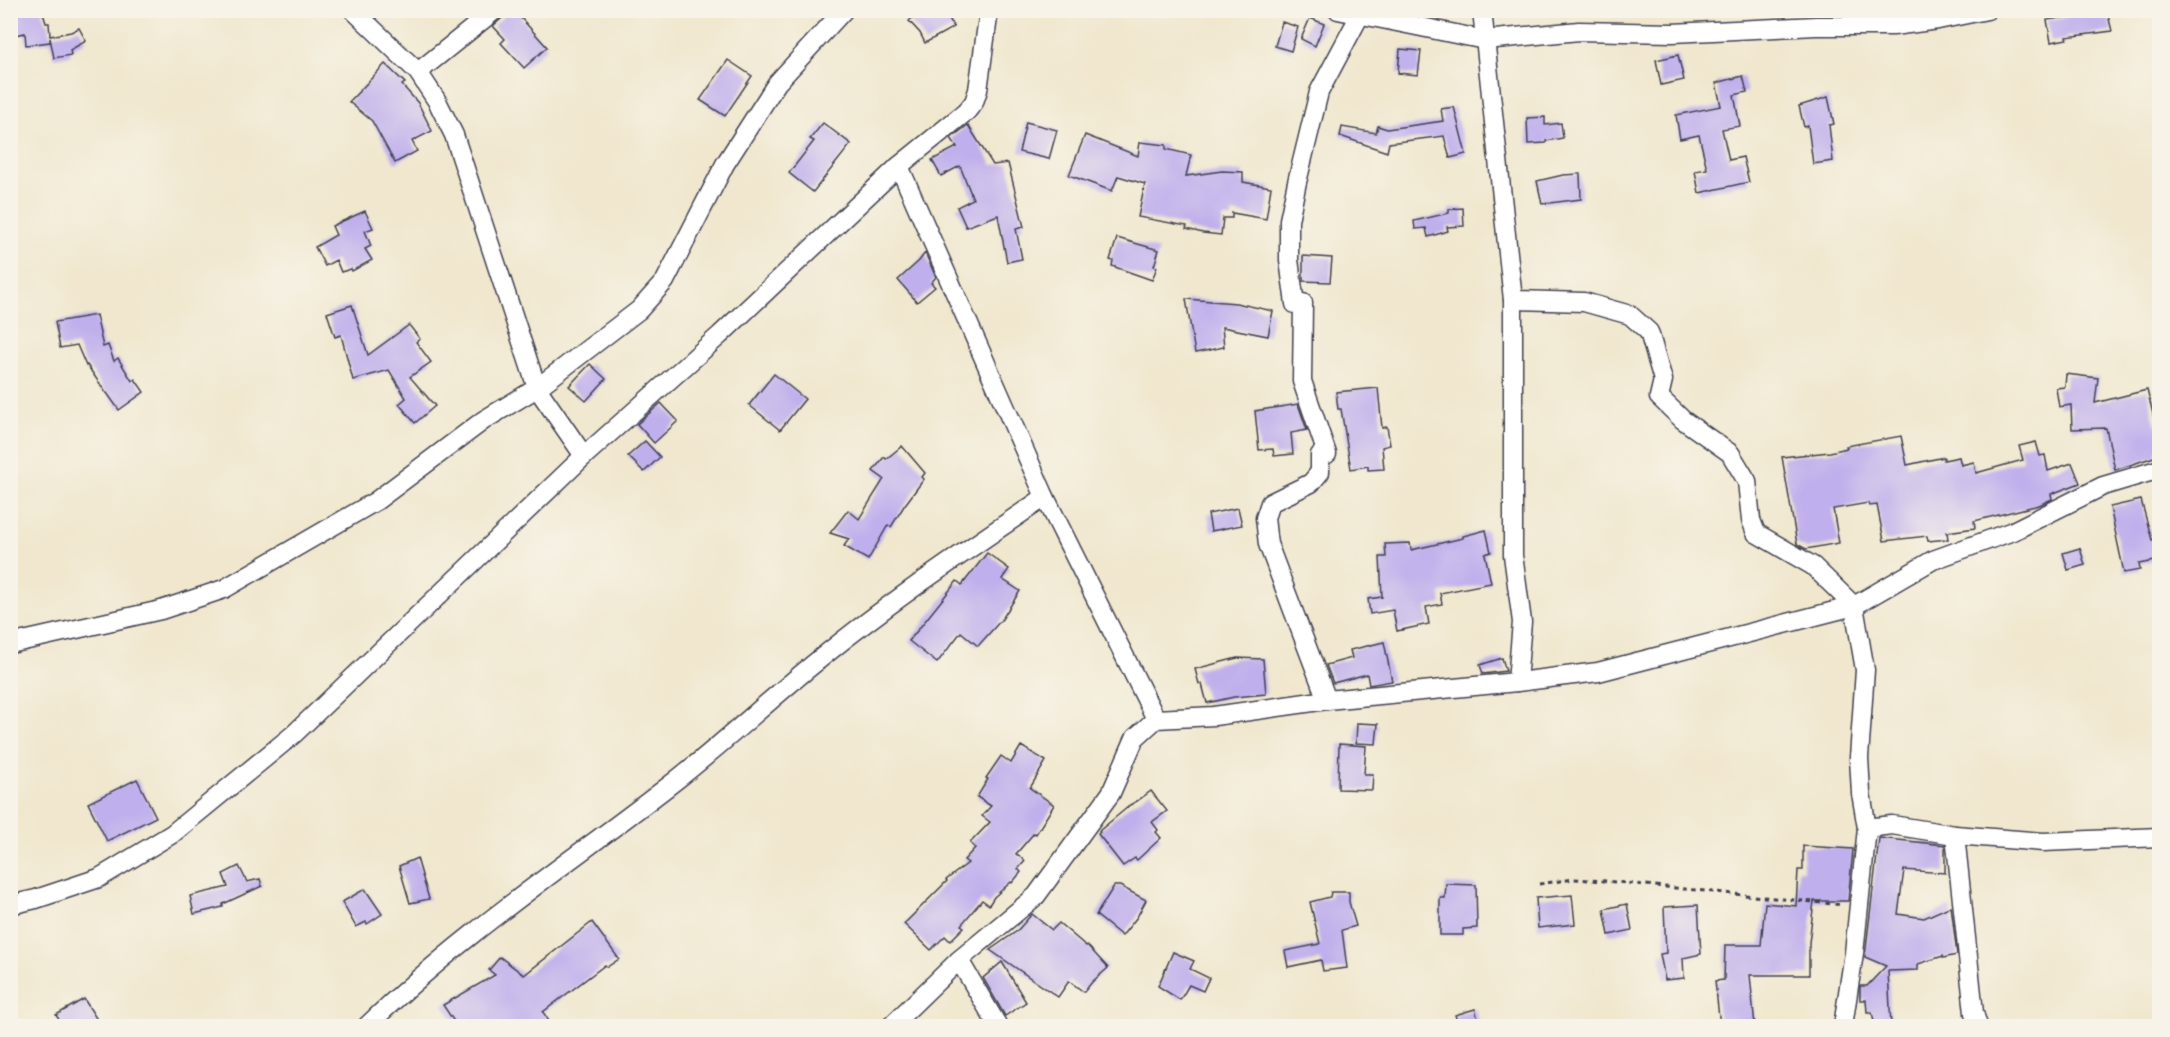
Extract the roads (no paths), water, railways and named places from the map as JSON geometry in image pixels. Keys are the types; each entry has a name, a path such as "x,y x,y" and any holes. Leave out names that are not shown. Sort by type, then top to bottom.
{"street":[{"path":"352,10 418,72 437,101 454,135 537,388 584,456"},
{"path":"418,72 495,10"},
{"path":"10,644 161,610 224,589 376,501 484,420 537,388 639,310 665,281 725,164 777,83 844,10"},
{"path":"10,905 36,899 99,878 172,834 294,734 584,456 720,335 899,165 967,111 974,102 978,90 989,10"},
{"path":"1338,10 1485,40 1579,31 1672,33 1816,26 1893,26 1987,10"},
{"path":"1482,10 1513,300 1514,555 1522,622 1517,682"},
{"path":"1327,700 1268,544 1265,518 1270,503 1311,483 1320,472 1320,455 1327,454 1302,381 1302,303 1295,304 1289,260 1290,220 1319,92 1360,15"},
{"path":"899,165 1045,497 1156,719"},
{"path":"1513,300 1584,302 1629,315 1649,332 1663,380 1659,397 1683,420 1730,453 1747,481 1751,520 1756,532 1813,566 1854,606 1865,669 1859,758 1861,792 1868,828 1843,1026"},
{"path":"891,1026 959,960 1036,896 1111,794 1135,738 1156,719 1214,716 1327,700 1598,672 1854,606 1933,560 2013,531 2103,486 2160,469"},
{"path":"367,1026 401,993 677,779 821,658 912,587 1045,497"},
{"path":"1868,828 1892,825 1955,835 2043,842 2160,837"},
{"path":"1955,835 1974,1013 1978,1026"},
{"path":"959,960 998,1026"}]}
